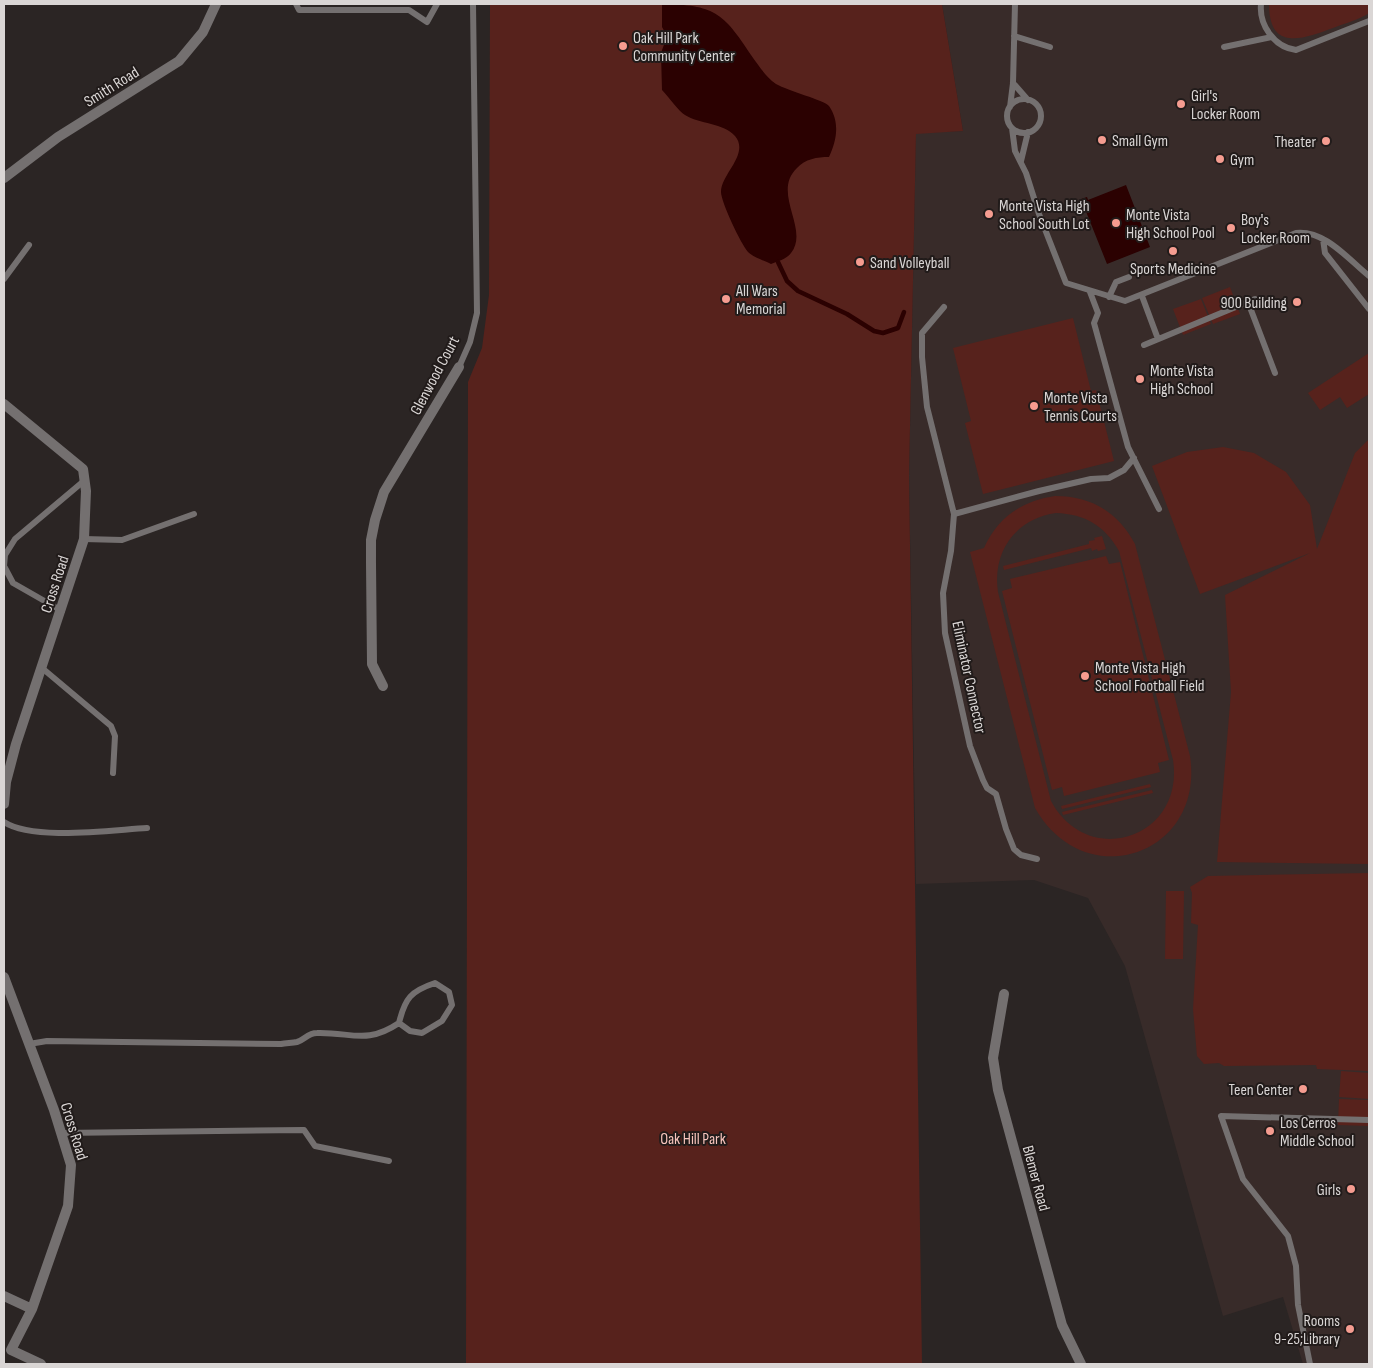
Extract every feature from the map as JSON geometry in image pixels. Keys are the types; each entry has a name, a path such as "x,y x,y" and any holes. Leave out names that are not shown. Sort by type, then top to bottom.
{"street":[{"name":"Smith Road","path":"4,178 58,137 179,61 203,32 216,4"},
{"name":"Glenwood Court","path":"383,686 372,664 371,540 375,520 384,492 459,367"},
{"path":"4,404 83,469 85,480"},
{"name":"Cross Road","path":"4,804 8,757 62,611 84,539 85,480"},
{"name":"Cross Road","path":"4,977 61,1133 71,1166 68,1206 32,1309 11,1350 41,1364"},
{"name":"Blemer Road","path":"1004,994 996,1030 993,1058 999,1097 1062,1326 1081,1364"},
{"path":"4,1296 32,1309"}],"lane":[{"path":"296,4 300,10 409,10 427,22 437,4"},
{"name":"Glenwood Court","path":"459,367 470,342 477,313 474,4"},
{"path":"1015,4 1013,83 1008,118 1012,128 1015,151 1021,161 1066,283 1090,292 1125,301 1142,296 1296,233 1306,232 1323,238 1369,276"},
{"path":"1262,4 1261,16 1272,36 1285,47 1296,50 1369,21"},
{"path":"1014,36 1050,47"},
{"path":"1224,47 1272,36"},
{"path":"1012,128 1028,132 1037,127 1041,117 1039,108 1028,100 1013,83"},
{"path":"1010,107 1018,100 1028,100"},
{"path":"1021,161 1028,132"},
{"path":"1323,238 1325,253 1369,309"},
{"path":"4,279 29,245"},
{"path":"1109,297 1116,282 1129,277"},
{"path":"1090,292 1098,313 1094,323 1128,447 1159,509"},
{"path":"1142,296 1158,339"},
{"path":"1144,345 1255,299"},
{"path":"1248,302 1275,373"},
{"name":"Eliminator Connector","path":"944,307 922,333 922,357 927,406 954,514 951,551 945,576 943,615 949,658 970,746 983,780 987,788 996,794 1014,849 1021,855 1037,859"},
{"path":"954,514 1039,491 1091,479 1109,478 1124,470 1134,458"},
{"path":"62,611 13,583 4,566 5,556 15,539 85,480"},
{"path":"84,539 122,540 194,514"},
{"path":"42,668 111,726 115,736 113,773"},
{"path":"4,822 33,832 147,828"},
{"path":"29,1044 47,1041 281,1044 298,1042 309,1034 316,1033 369,1036 383,1033 399,1023 403,1004 416,989 435,983 449,992 452,1005 442,1022 422,1033 410,1031 399,1023"},
{"path":"1310,1364 1298,1305 1296,1266 1288,1236 1243,1179 1221,1116 1369,1120"},
{"path":"61,1133 304,1130 315,1146 389,1161"}],"shaded area":[{"path":"662,4 694,6 716,14 733,29 772,81 782,87 826,104 835,118 835,138 829,157 816,158 804,162 790,178 788,188 789,200 796,233 796,243 791,253 782,260 771,264 748,252 736,232 724,204 721,192 722,185 739,150 739,143 735,136 725,128 685,115 662,90 661,53 667,36 662,27"},
{"name":"Monte Vista High School","path":"942,4 1369,4 1369,1364 1303,1364 1283,1297 1223,1316 1125,966 1088,898 1034,880 916,884 909,476 916,133 963,131"},
{"name":"Monte Vista High School Pool","path":"1126,185 1150,247 1107,264 1081,199 1087,197 1088,200"}],"green space":[{"name":"Oak Hill Park","path":"490,4 942,4 963,131 916,134 909,476 922,1364 466,1364 468,382 482,348 489,295"},
{"path":"1269,4 1369,4 1369,13 1356,20 1310,36 1290,38 1281,36 1275,30"},
{"path":"1230,287 1240,314 1213,324 1202,298"},
{"path":"1201,299 1211,324 1183,335 1173,309"},
{"name":"Monte Vista Tennis Courts","path":"1073,318 1091,391 1096,390 1114,461 983,494 965,423 971,421 953,348"},
{"path":"1369,353 1369,394 1347,408 1340,397 1320,410 1308,393"},
{"path":"1369,439 1369,864 1217,862 1231,692 1225,595 1310,553 1200,594 1152,466 1187,452 1223,447 1254,453 1286,472 1310,505 1317,549 1355,453"},
{"path":"1055,496 1080,499 1102,508 1120,523 1135,544 1190,756 1190,790 1179,818 1161,839 1137,852 1110,856 1082,851 1057,835 1035,808 970,552 984,548 996,528 1012,512 1043,498","holes":["1056,513 1085,519 1101,528 1119,551 1173,760 1173,787 1164,809 1149,825 1130,836 1109,839 1087,835 1067,822 1051,801 998,592 997,577 999,564 1009,540 1018,530 1041,516"]},
{"path":"1102,536 1106,549 1092,551 1091,548 1004,570 1003,566 1089,544 1089,541"},
{"name":"Monte Vista High School Football Field","path":"1106,556 1109,564 1120,562 1169,760 1158,763 1160,772 1064,796 1062,787 1052,790 1002,591 1012,588 1010,579"},
{"path":"1150,784 1151,787 1062,809 1061,806"},
{"path":"1152,790 1153,793 1063,815 1062,812"},
{"path":"1369,873 1369,1071 1317,1069 1316,1065 1224,1066 1219,1063 1204,1064 1197,1056 1193,1009 1198,925 1191,923 1192,893 1190,887 1208,876"},
{"path":"1166,891 1184,891 1183,959 1165,959"},
{"path":"1341,1071 1369,1073 1369,1099 1339,1097"},
{"path":"1339,1099 1369,1100 1369,1126 1338,1125"}],"waterway":[{"path":"778,262 787,281 798,291 847,314 874,331 883,333 898,328 904,312"}],"place":[{"name":"Oak Hill Park Community Center","path":"623,46"},
{"name":"Girl's Locker Room","path":"1181,104"},
{"name":"Small Gym","path":"1102,140"},
{"name":"Theater","path":"1326,141"},
{"name":"Gym","path":"1220,159"},
{"name":"Monte Vista High School South Lot","path":"989,214"},
{"name":"Monte Vista High School Pool","path":"1116,223"},
{"name":"Boy's Locker Room","path":"1231,228"},
{"name":"Sports Medicine","path":"1173,251"},
{"name":"Sand Volleyball","path":"860,262"},
{"name":"All Wars Memorial","path":"726,299"},
{"name":"900 Building","path":"1297,302"},
{"name":"Monte Vista High School","path":"1140,379"},
{"name":"Monte Vista Tennis Courts","path":"1034,406"},
{"name":"Monte Vista High School Football Field","path":"1085,676"},
{"name":"Teen Center","path":"1303,1089"},
{"name":"Los Cerros Middle School","path":"1270,1131"},
{"name":"Girls","path":"1351,1189"},
{"name":"Rooms 9-25;Library","path":"1350,1329"}]}
